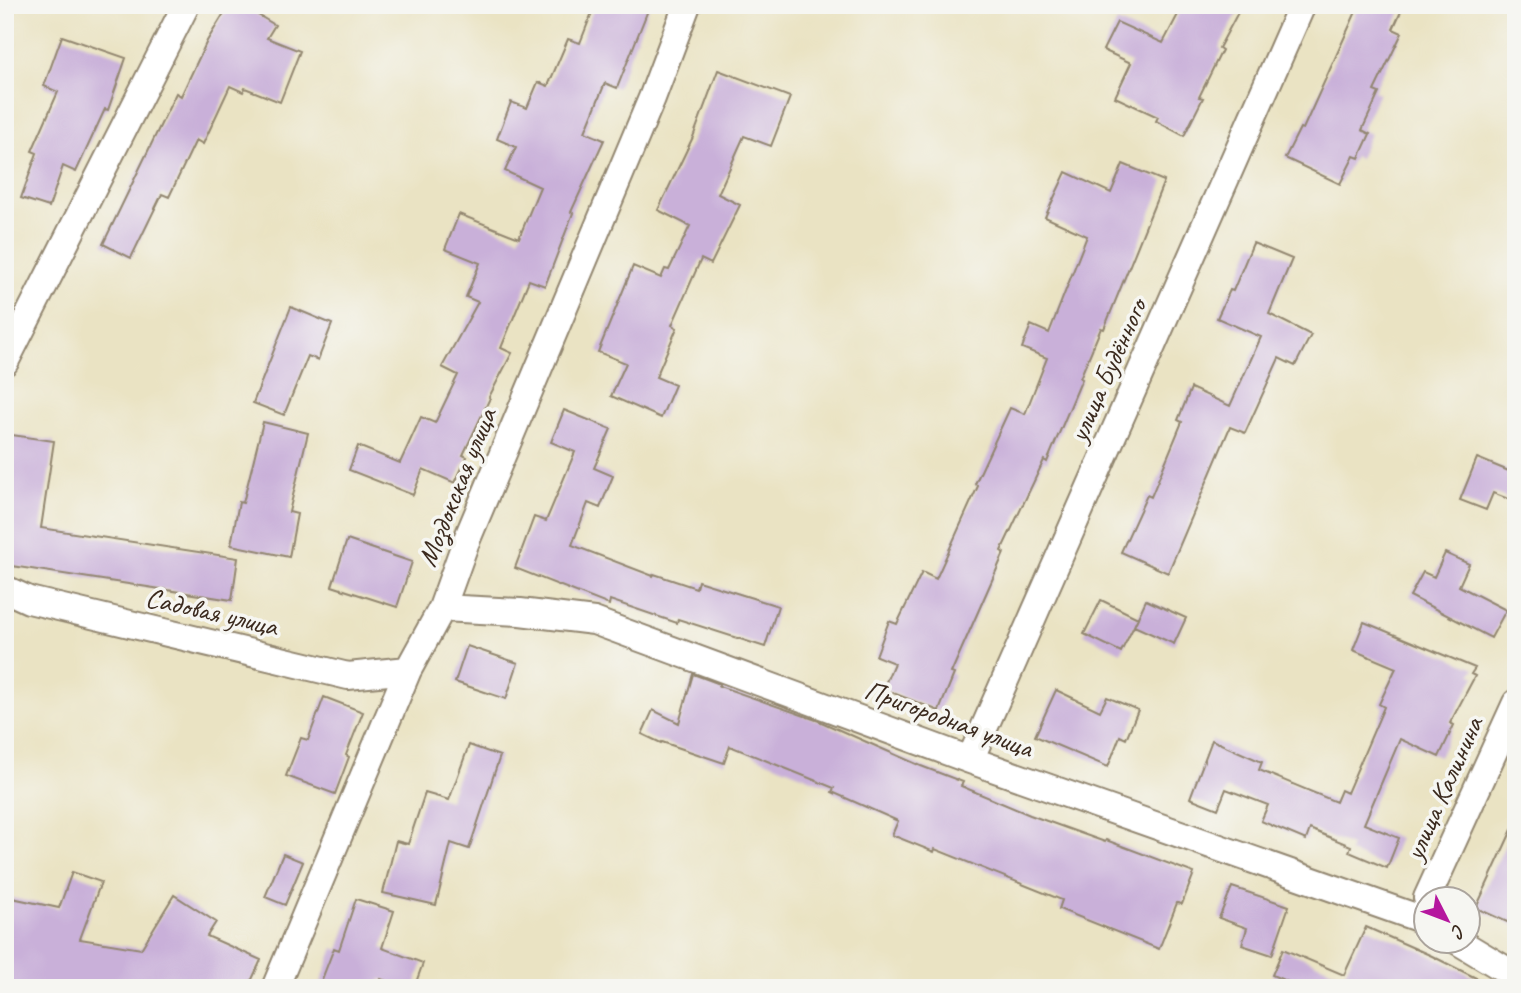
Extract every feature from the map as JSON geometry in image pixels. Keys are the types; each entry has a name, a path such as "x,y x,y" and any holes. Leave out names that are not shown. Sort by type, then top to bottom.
{"street":[{"path":"5,362 186,5"},
{"name":"Моздокская улица","path":"275,988 408,670 442,608 465,544 652,98 687,5"},
{"name":"улица Будённого","path":"970,760 1302,5"},
{"name":"Садовая улица","path":"5,589 29,600 348,676 408,670"},
{"name":"Пригородная улица","path":"442,608 520,612 594,621 970,760 1412,906"},
{"name":"улица Калинина","path":"1436,884 1516,703"},
{"path":"1479,954 1516,976"}],"building":[{"path":"229,5 241,5 275,25 267,38 300,51 280,102 245,88 243,92 230,86 203,144 196,140 169,197 162,194 131,258 103,244 176,93 181,96 207,41"},
{"path":"595,5 650,5 617,88 605,83 585,132 604,140 571,212 573,213 545,286 529,280 501,348 512,353 463,455 467,457 455,483 423,469 413,495 349,470 358,446 400,463 421,417 435,423 458,375 442,367 478,302 466,297 480,263 445,249 459,214 519,238 540,187 505,171 516,147 497,139 511,102 527,108 538,82 548,86 568,39 580,43"},
{"path":"1183,5 1242,5 1219,48 1222,50 1199,97 1203,98 1184,136 1156,121 1158,117 1115,97 1131,63 1103,50 1117,22 1163,43"},
{"path":"1359,5 1404,5 1393,29 1402,33 1374,91 1379,93 1362,130 1370,134 1359,158 1354,156 1340,184 1285,158 1300,128 1303,129"},
{"path":"62,36 126,58 108,110 105,109 76,172 63,166 49,207 21,198 37,153 32,151 58,92 44,86"},
{"path":"718,70 790,97 771,146 744,136 718,194 740,205 711,264 701,259 672,325 677,328 656,377 675,385 661,418 611,396 626,363 598,352 633,266 661,278 665,269 669,270 690,226 658,210 693,137"},
{"path":"1123,164 1164,181 1047,462 1044,460 1001,551 1004,553 951,673 954,674 939,711 883,689 894,663 876,656 889,621 897,624 922,572 936,579 1010,408 1025,414 1047,358 1022,348 1031,325 1049,333 1087,236 1045,217 1066,172 1111,193"},
{"path":"1253,243 1292,259 1269,314 1311,335 1295,366 1279,358 1245,433 1230,427 1168,573 1121,552 1147,495 1151,497 1182,422 1178,420 1191,388 1230,406 1261,337 1217,318 1230,290 1233,291"},
{"path":"291,307 332,324 318,360 308,356 284,415 253,403"},
{"path":"564,410 611,429 594,468 613,476 600,508 588,503 572,545 653,576 654,574 696,588 698,581 778,606 765,647 678,619 677,623 610,600 609,605 515,568 534,517 546,521 575,452 551,442"},
{"path":"263,422 308,433 289,512 297,514 289,557 231,545 239,502 243,503"},
{"path":"5,434 54,441 41,528 238,558 232,600 5,565"},
{"path":"1477,458 1516,474 1516,502 1493,493 1486,510 1460,500"},
{"path":"347,540 412,562 397,607 332,586"},
{"path":"1445,553 1469,564 1459,586 1506,610 1491,638 1410,596 1423,572 1434,577"},
{"path":"1101,600 1138,618 1121,652 1084,634"},
{"path":"1146,600 1186,618 1174,644 1134,626"},
{"path":"1364,622 1475,668 1471,674 1475,676 1450,723 1454,725 1439,757 1400,739 1364,824 1399,838 1387,868 1349,852 1351,846 1310,829 1306,840 1261,821 1268,805 1226,789 1218,809 1190,798 1212,740 1262,762 1259,770 1336,802 1341,790 1347,793 1384,707 1379,704 1396,668 1353,650"},
{"path":"467,646 518,663 506,699 455,682"},
{"path":"693,674 720,684 719,686 819,721 963,782 961,786 1030,815 1194,873 1182,904 1177,903 1159,949 1059,909 1062,900 935,849 934,852 892,835 898,821 832,792 834,788 730,746 724,763 661,743 642,734 653,710 679,723"},
{"path":"1056,690 1100,711 1107,697 1138,710 1126,739 1120,736 1108,767 1035,736"},
{"path":"324,697 363,712 346,755 349,757 335,794 286,776 301,738 308,740"},
{"path":"469,745 500,756 469,849 451,843 436,905 383,893 396,841 408,844 425,793 449,800"},
{"path":"1516,821 1516,926 1482,911 1482,895"},
{"path":"283,854 303,862 285,905 265,897"},
{"path":"72,872 101,882 80,939 141,949 174,895 216,922 207,936 261,960 248,988 5,988 5,933 12,898 59,908"},
{"path":"1232,887 1289,906 1272,955 1242,945 1247,928 1219,918"},
{"path":"356,899 394,911 382,948 423,963 414,988 405,988 381,979 378,988 337,988 321,982 334,948 339,950"},
{"path":"1366,927 1412,947 1412,954 1427,954 1496,988 1302,988 1272,975 1283,949 1344,975"}]}
